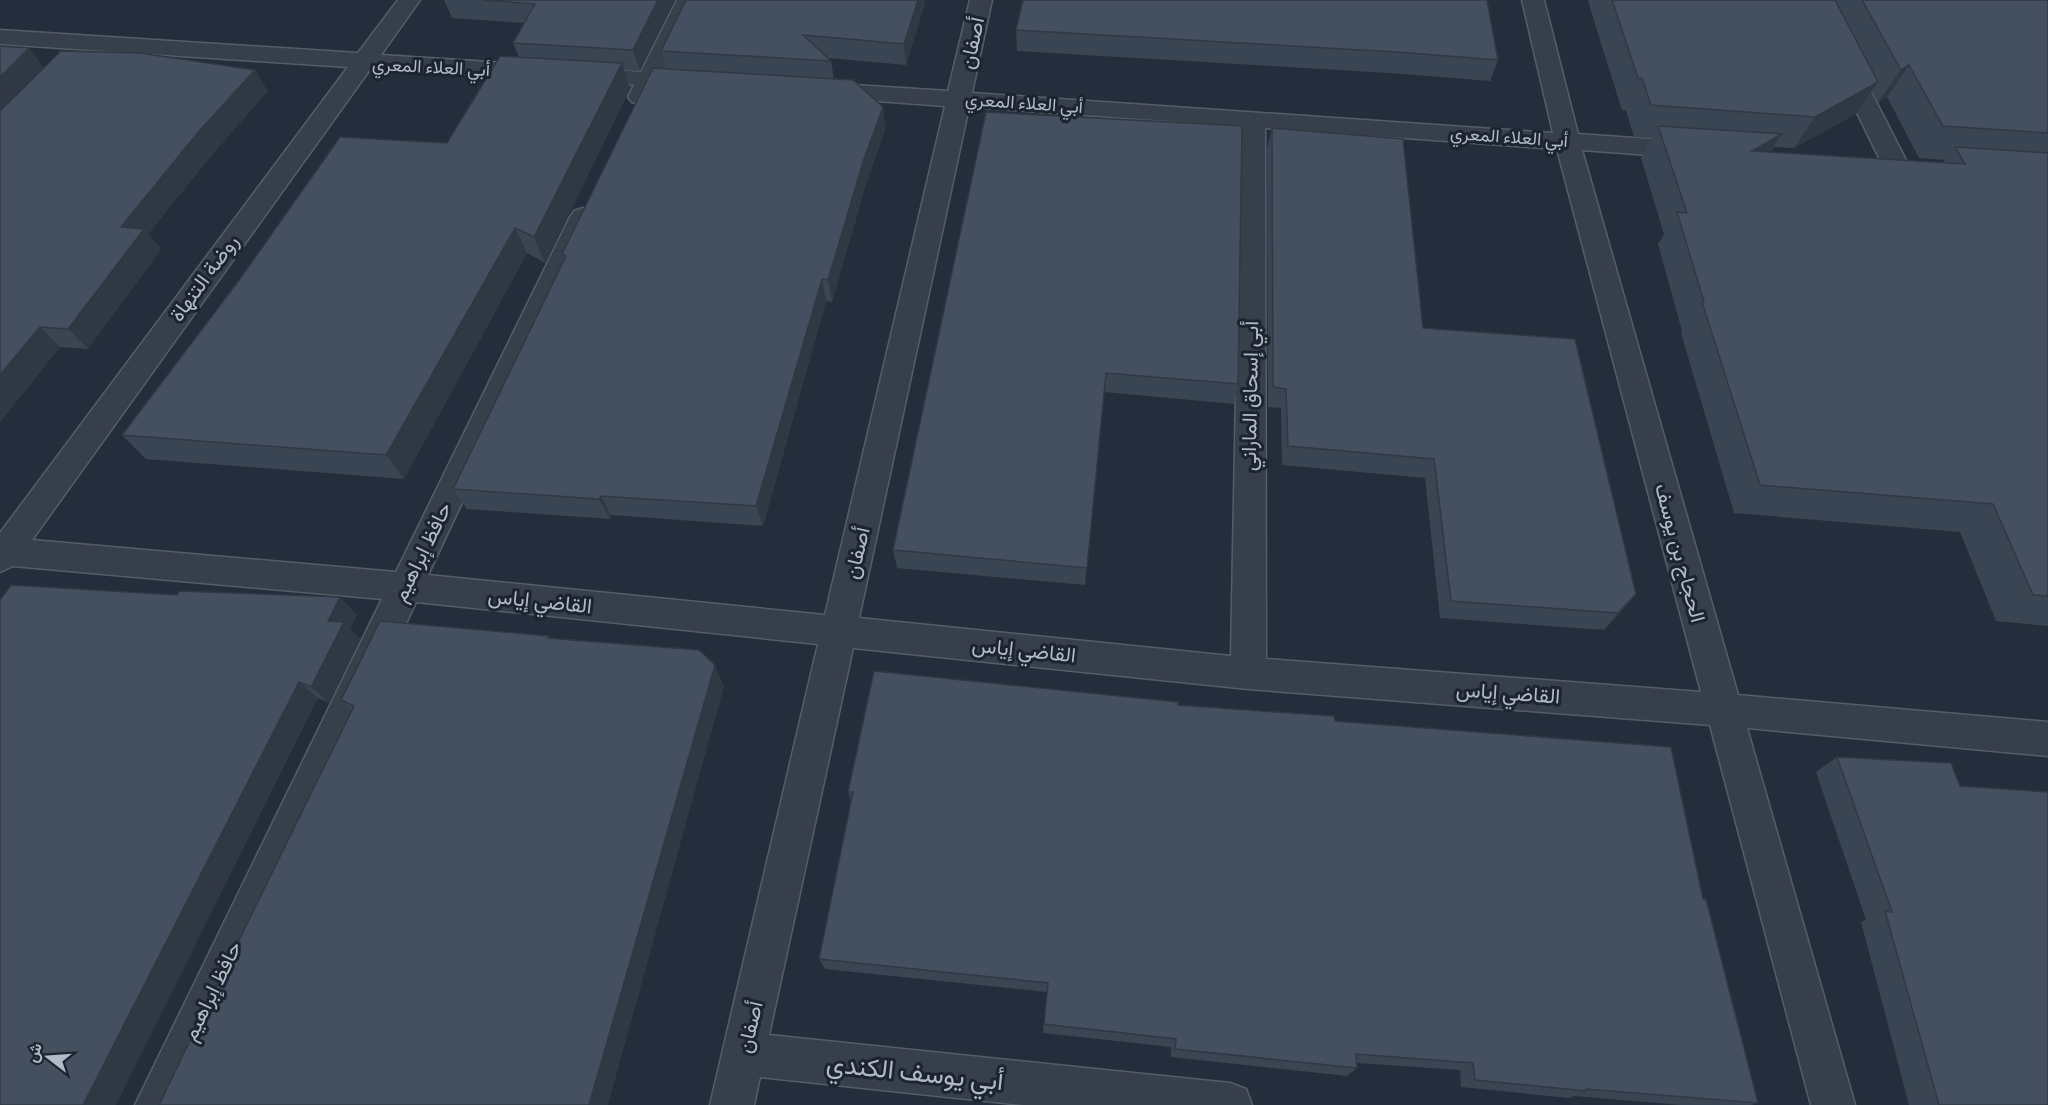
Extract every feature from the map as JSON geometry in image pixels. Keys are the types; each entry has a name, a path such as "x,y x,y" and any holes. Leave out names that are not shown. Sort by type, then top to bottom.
{"street":[{"name":"روضة التنهاة","path":"1,554 409,0"},
{"path":"628,122 688,0"},
{"name":"أصفان","path":"732,1105 981,0"},
{"name":"الحجاج بن يوسف","path":"1533,0 1566,141 1833,1105"},
{"path":"1813,0 1896,166"},
{"name":"أبي العلاء المعري","path":"0,37 78,52 361,63 720,83"},
{"name":"أبي العلاء المعري","path":"804,89 1708,151"},
{"name":"أبي إسحاق الماراني","path":"1248,673 1253,119"},
{"name":"حافظ إبراهيم","path":"157,1105 597,187"},
{"name":"القاضي إياس","path":"1,554 406,587 1248,673 1724,710 2048,739"},
{"name":"أبي يوسف الكندي","path":"744,1054 1230,1105"}],"building":[{"path":"484,0 658,0 633,50 513,43 535,4"},
{"path":"686,0 918,0 904,44 803,35 831,61 661,51"},
{"path":"1023,0 1487,0 1498,60 1016,30"},
{"path":"1612,0 1835,0 1878,82 1815,117 1651,105 1642,78 1638,78"},
{"path":"1862,0 2048,0 2048,133 1943,126 1909,65 1901,70"},
{"path":"0,46 29,48 0,77"},
{"path":"61,51 140,53 255,70 200,130 121,227 144,229 68,329 40,327 0,375 0,111"},
{"path":"500,56 622,63 534,237 515,228 386,455 122,435 240,279 340,137 447,143"},
{"path":"653,68 853,80 883,107 863,162 828,280 822,279 756,506 601,496 599,499 453,489 566,256 562,254"},
{"path":"986,112 1242,126 1238,384 1106,373 1087,568 893,550"},
{"path":"1658,126 1782,134 1752,151 1965,164 1955,147 2048,153 2048,596 2033,595 1993,504 1760,485 1702,302 1704,302 1677,212 1687,213"},
{"path":"1272,128 1403,139 1423,328 1575,339 1636,594 1618,613 1451,601 1434,459 1288,446 1286,389 1273,387"},
{"path":"11,585 177,595 179,591 340,597 328,621 344,622 311,687 299,682 83,1105 0,1105 0,600"},
{"path":"380,621 699,650 715,665 589,1105 159,1105 354,706 341,700"},
{"path":"874,671 1178,702 1178,705 1334,716 1335,721 1671,747 1703,899 1706,899 1758,1103 1586,1089 1586,1091 1475,1080 1473,1063 1356,1054 1357,1068 1175,1049 1176,1039 1044,1024 1048,983 819,959 853,792 848,792"},
{"path":"1837,757 1951,763 1960,786 2048,792 2048,1105 1939,1105 1885,911 1892,912"}]}
